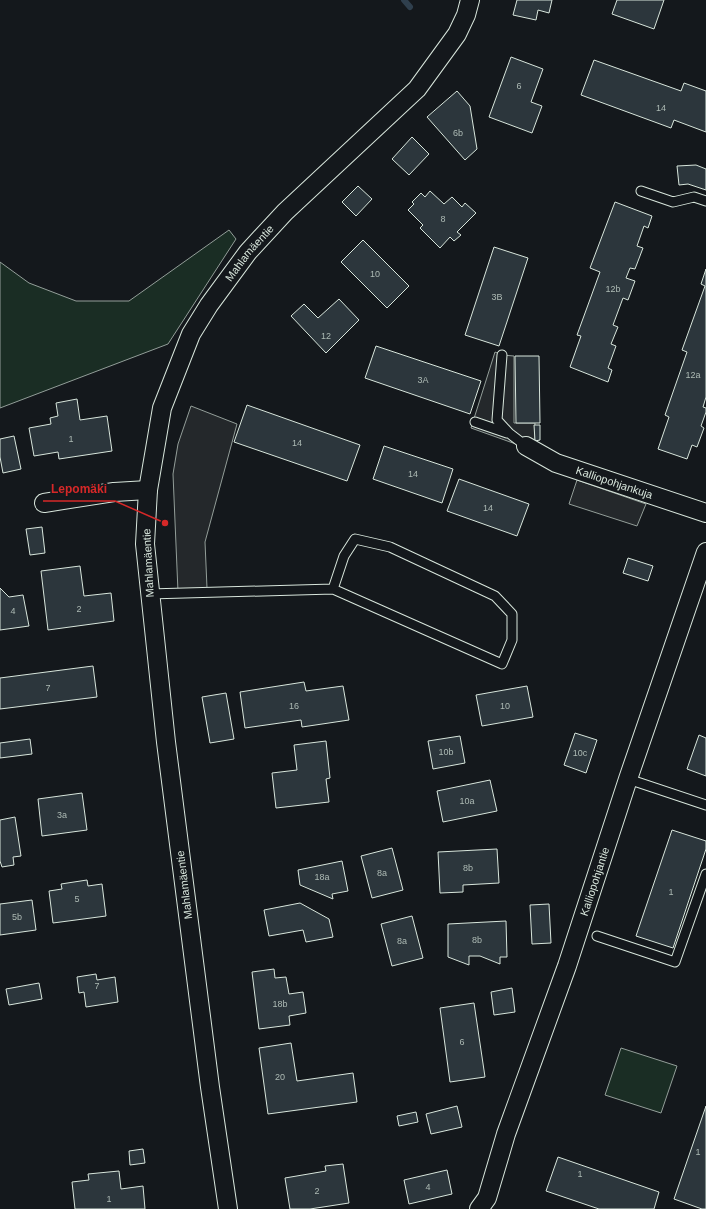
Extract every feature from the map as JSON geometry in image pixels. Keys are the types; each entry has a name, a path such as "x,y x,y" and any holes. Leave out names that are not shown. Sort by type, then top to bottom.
{"street":[{"name":"Mahlamäentie","path":"228,1209 210,1087 149,594 145,544 148,490 162,408 191,334 209,305 248,252 285,212 417,89 457,34 466,15 470,0"},
{"name":"Kalliopohjankuja","path":"526,446 556,463 706,513"},
{"path":"44,503 114,492 148,490"},
{"name":"Kalliopohjantie","path":"481,1209 487,1198 506,1134 567,966 628,779 706,552"}],"lane":[{"path":"641,191 673,202 694,197 706,201"},
{"path":"502,355 497,420 509,433 526,446"},
{"path":"475,422 509,433"},
{"path":"149,594 333,589 502,664 512,640 512,614 496,596 390,548 355,539 344,556 333,589"},
{"path":"628,779 706,805"},
{"path":"597,936 675,962 706,874"}],"green space":[{"path":"229,230 236,239 168,344 0,408 0,262 29,283 76,301 129,301"},
{"path":"621,1048 677,1066 661,1113 605,1095"}],"shaded area":[{"path":"495,352 502,355 514,356 514,423 535,423 535,441 527,448 471,428"},
{"path":"191,406 237,424 205,542 207,588 178,592 173,474 178,444"},
{"path":"577,480 646,504 637,526 569,504"}],"building":[{"path":"517,0 552,0 549,13 538,10 536,20 513,15"},
{"path":"617,0 664,0 654,29 612,14"},
{"path":"511,57 543,69 531,102 542,106 532,133 489,117"},
{"path":"594,60 681,91 684,83 706,91 706,132 674,120 671,128 581,95"},
{"path":"457,91 470,106 477,149 465,160 427,117"},
{"path":"412,137 429,154 409,175 392,159"},
{"path":"696,165 706,169 706,190 688,184 679,185 677,166"},
{"path":"358,186 372,199 356,216 342,202"},
{"path":"430,191 444,204 452,197 462,207 465,203 476,213 457,232 461,235 454,241 450,237 440,248 420,228 423,225 408,210 414,204 412,202 421,193 425,197"},
{"path":"615,202 652,216 648,228 644,226 637,246 643,248 635,269 630,268 626,278 635,281 628,300 623,298 613,325 618,327 611,344 616,346 608,368 612,370 608,382 570,367 581,336 577,335 600,272 590,268"},
{"path":"363,240 409,286 387,308 341,262"},
{"path":"494,247 528,258 499,346 465,335"},
{"path":"706,269 706,397 703,407 706,408 706,412 701,426 704,428 697,447 692,445 687,459 658,449 669,417 665,415 687,352 682,350 705,286 701,284"},
{"path":"339,299 359,320 326,353 291,316 304,304 318,318"},
{"path":"376,346 481,381 470,414 365,378"},
{"path":"515,356 539,356 540,423 516,423"},
{"path":"77,399 80,420 107,416 112,451 59,459 58,452 34,456 29,428 51,424 50,418 58,416 56,403"},
{"path":"247,405 360,445 347,481 234,442"},
{"path":"534,425 540,425 540,440 535,441"},
{"path":"14,436 21,469 3,473 0,457 0,439"},
{"path":"384,446 453,469 442,503 373,479"},
{"path":"459,479 529,504 517,536 447,511"},
{"path":"42,527 45,553 30,555 26,529"},
{"path":"628,558 653,566 648,581 623,573"},
{"path":"80,566 84,596 111,593 114,621 48,630 41,571"},
{"path":"0,588 9,597 23,595 29,626 0,630"},
{"path":"93,666 97,697 0,709 0,678"},
{"path":"304,682 306,691 343,686 349,720 302,727 301,720 245,728 240,692"},
{"path":"527,686 533,717 482,726 476,695"},
{"path":"226,693 234,739 210,743 202,697"},
{"path":"575,733 597,740 586,773 564,765"},
{"path":"699,735 706,738 706,776 687,769"},
{"path":"460,736 465,763 433,769 428,741"},
{"path":"30,739 32,754 0,758 0,743"},
{"path":"326,741 330,778 326,779 329,802 276,808 272,773 297,770 294,745"},
{"path":"490,780 497,811 443,822 437,791"},
{"path":"82,793 87,830 42,836 38,799"},
{"path":"15,817 21,856 13,857 14,865 2,867 0,861 0,820"},
{"path":"672,830 706,841 706,849 673,948 636,936"},
{"path":"392,848 403,890 372,898 361,856"},
{"path":"497,849 499,883 463,885 463,892 440,893 438,852"},
{"path":"342,861 348,891 332,894 333,899 300,885 298,870"},
{"path":"87,880 88,886 102,884 106,916 53,923 49,891 62,889 61,884"},
{"path":"32,900 36,930 0,935 0,904"},
{"path":"300,903 329,919 333,937 306,942 303,930 269,936 264,910"},
{"path":"549,904 551,943 532,944 530,905"},
{"path":"412,916 423,958 392,966 381,924"},
{"path":"506,921 507,957 500,957 500,964 480,956 469,956 469,965 448,957 448,924"},
{"path":"274,969 275,978 286,977 289,994 303,992 306,1013 289,1016 290,1025 259,1029 252,972"},
{"path":"96,974 97,980 115,977 118,1002 86,1007 84,992 79,993 77,977"},
{"path":"39,983 42,999 9,1005 6,989"},
{"path":"512,988 515,1012 494,1015 491,992"},
{"path":"474,1003 485,1077 450,1082 440,1008"},
{"path":"291,1043 297,1081 353,1073 357,1102 268,1114 259,1048"},
{"path":"457,1106 462,1127 431,1134 426,1114"},
{"path":"706,1106 706,1209 702,1209 674,1199"},
{"path":"416,1112 418,1122 399,1126 397,1116"},
{"path":"143,1149 145,1163 130,1165 129,1151"},
{"path":"558,1157 659,1192 654,1209 599,1209 546,1191"},
{"path":"343,1164 349,1203 310,1209 290,1209 285,1178 326,1171 325,1166"},
{"path":"447,1170 452,1194 409,1204 404,1180"},
{"path":"119,1171 121,1189 143,1186 145,1209 75,1209 72,1182 89,1180 88,1174"}],"waterway":[{"path":"404,0 410,7"}],"place":[{"name":"Lepomäki","path":"165,523"}]}
